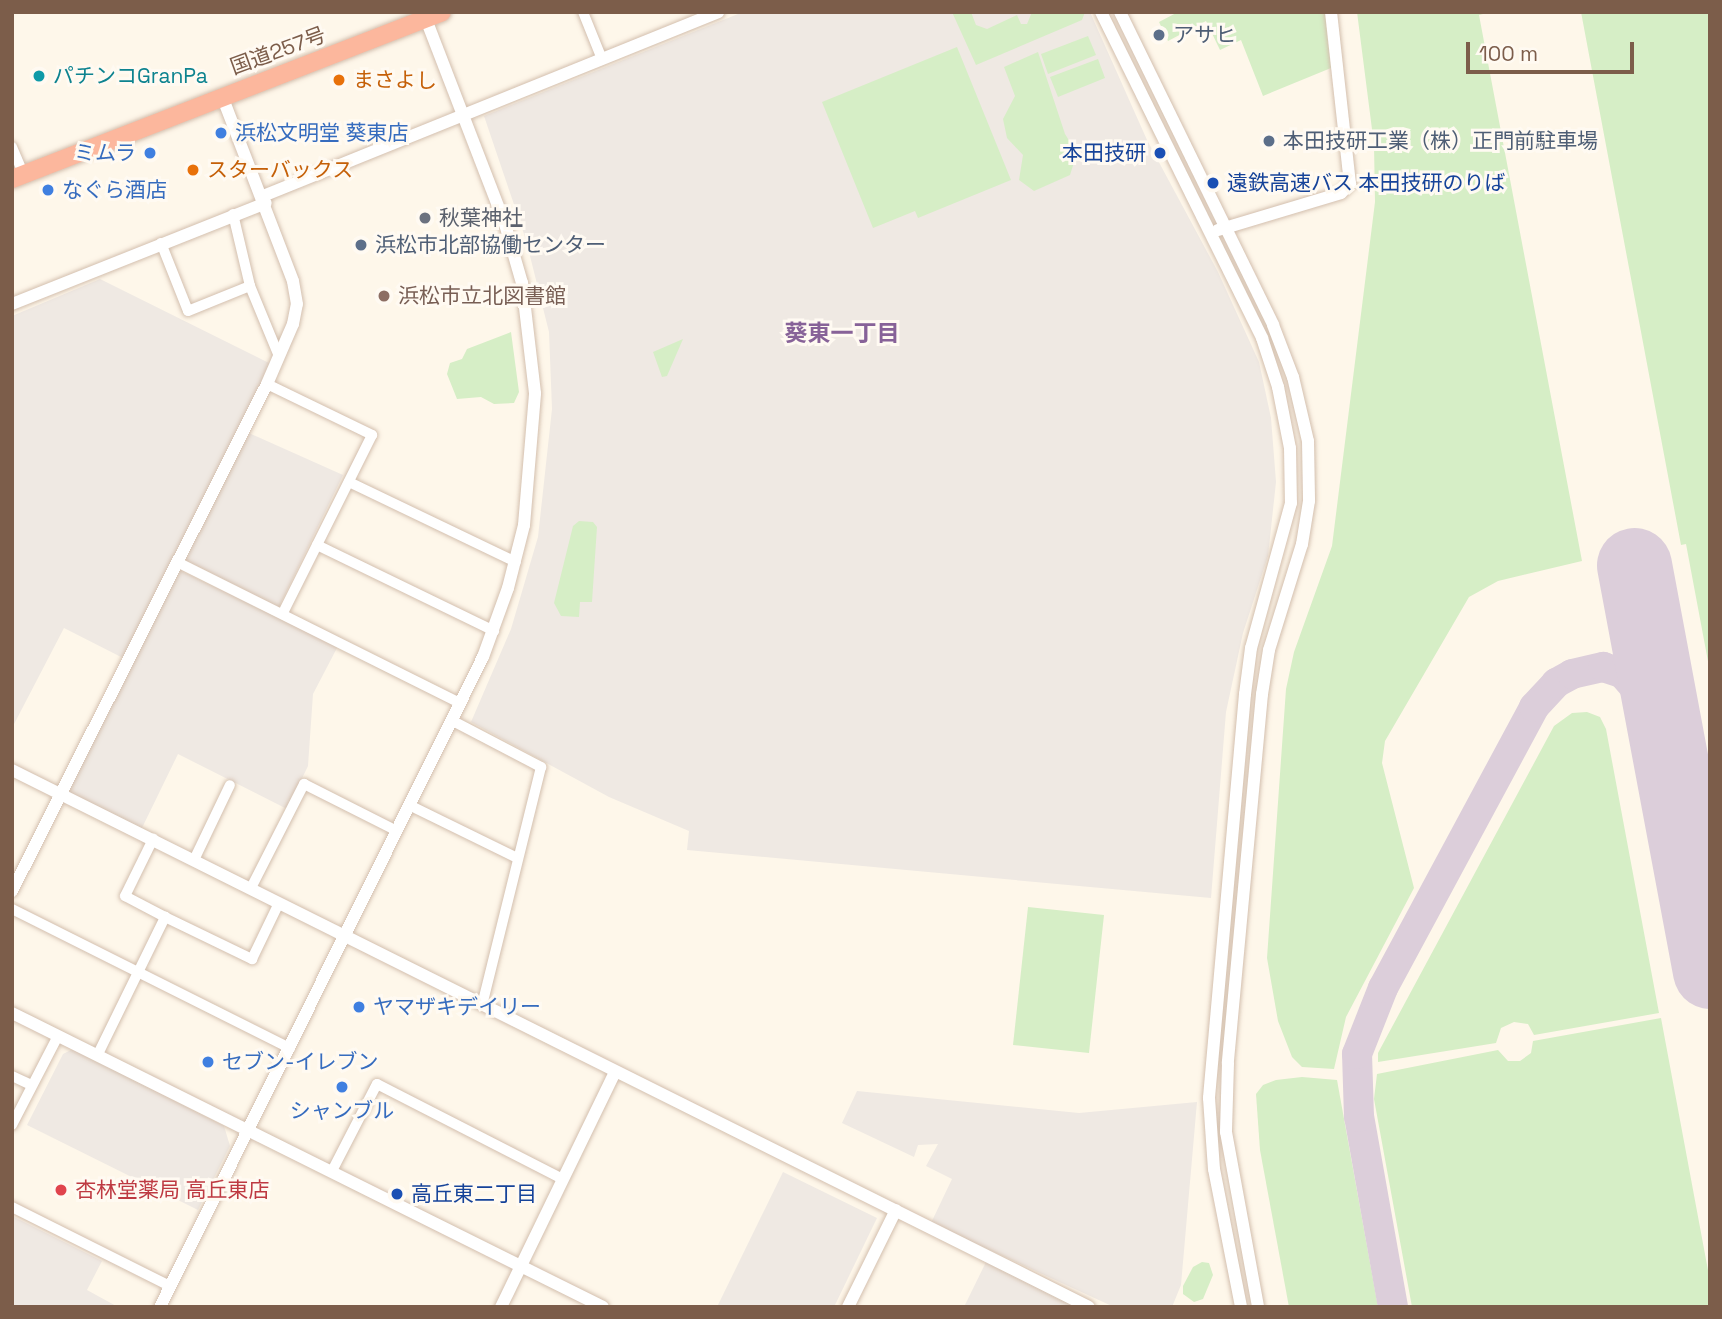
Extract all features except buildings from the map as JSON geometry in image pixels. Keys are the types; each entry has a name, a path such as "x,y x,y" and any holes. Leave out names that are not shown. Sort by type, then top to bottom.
{"highway":[{"name":"国道257号","path":"18,177 434,15"}],"street":[{"path":"583,12 602,59"},
{"path":"12,303 233,214 465,114 718,12"},
{"path":"1101,12 1262,338 1278,387 1290,448 1291,503 1251,648 1245,694 1209,1098 1214,1169 1241,1307"},
{"path":"1120,12 1222,226 1273,325 1293,376 1308,441 1309,501 1302,544 1269,650 1262,694 1228,1063 1226,1132 1258,1307"},
{"path":"1210,236 1222,226 1341,193 1350,184 1331,12"},
{"path":"160,1307 452,720 494,631 516,562 535,436 532,344 512,247 465,114 434,15"},
{"path":"12,891 267,384 297,304 264,199 222,96"},
{"path":"12,147 18,177"},
{"path":"233,214 250,286 278,354"},
{"path":"161,243 188,311 250,286"},
{"path":"267,384 372,435 283,613"},
{"path":"349,482 516,562"},
{"path":"317,545 494,631"},
{"path":"177,562 460,703"},
{"path":"452,720 541,767 482,1005"},
{"path":"12,769 1089,1307"},
{"path":"251,888 303,784 397,831"},
{"path":"194,860 230,785"},
{"path":"409,804 517,858"},
{"path":"153,839 125,896 165,917 252,959 279,903"},
{"path":"12,909 289,1048"},
{"path":"97,1054 165,917"},
{"path":"12,1013 603,1307"},
{"path":"12,1125 58,1036"},
{"path":"501,1307 615,1072"},
{"path":"12,1076 31,1085"},
{"path":"331,1171 377,1084 563,1179"},
{"path":"12,1208 170,1286"},
{"path":"848,1307 896,1210"}],"shaded area":[{"path":"743,12 1090,12 1147,140 1218,272 1259,362 1271,418 1276,482 1268,556 1243,633 1226,712 1211,898 687,850 689,831 609,797 471,722 511,629 538,537 552,409 549,332 526,240 484,116"},
{"path":"100,279 273,365 123,658 64,628 12,728 12,316"},
{"path":"249,433 343,475 279,607 185,560"},
{"path":"179,570 338,646 313,694 308,766 287,809 178,754 141,830 68,792"},
{"path":"73,1049 224,1126 230,1146 198,1210 27,1125 63,1054"},
{"path":"857,1091 1079,1113 1197,1102 1181,1285 1172,1307 1114,1307 931,1223 952,1179 926,1166 938,1144 918,1145 914,1157 842,1123"},
{"path":"783,1172 877,1218 834,1307 717,1307"},
{"path":"12,1216 102,1261 87,1290 118,1307 12,1307"},
{"path":"986,1262 1080,1307 964,1307"}],"green space":[{"path":"952,12 971,12 976,25 987,29 1017,15 1021,24 1027,24 1032,12 1085,12 1082,20 976,65"},
{"path":"1178,12 1325,12 1331,68 1263,96 1241,40 1220,50 1206,21 1168,41 1159,22"},
{"path":"1357,12 1491,12 1479,15 1582,561 1498,581 1469,597 1385,741 1382,763 1414,888 1346,1017 1334,1069 1302,1067 1292,1057 1278,1021 1267,958 1286,689 1294,652 1332,546 1375,202 1374,145"},
{"path":"1581,12 1710,12 1710,672 1686,544 1681,545"},
{"path":"1088,36 1096,55 1048,74 1041,54"},
{"path":"957,47 1011,180 918,218 915,211 873,228 822,102"},
{"path":"1038,52 1065,134 1077,153 1070,175 1034,191 1019,180 1023,155 1007,138 1003,119 1015,96 1004,67"},
{"path":"1098,59 1105,78 1058,97 1050,77"},
{"path":"511,332 519,392 514,403 494,404 481,397 457,399 447,374 450,363 462,359 467,349"},
{"path":"683,339 667,376 662,377 653,352"},
{"path":"579,521 593,522 597,527 592,602 580,602 579,617 561,616 554,603 573,526"},
{"path":"1587,712 1600,717 1606,729 1659,1013 1534,1035 1528,1024 1514,1022 1501,1028 1496,1043 1378,1062 1378,1053 1554,726 1572,713"},
{"path":"1028,907 1104,915 1089,1053 1013,1045"},
{"path":"1661,1018 1710,1281 1710,1307 1412,1307 1374,1099 1377,1074 1498,1050 1508,1061 1520,1061 1531,1053 1533,1041"},
{"path":"1302,1077 1337,1080 1378,1307 1289,1307 1260,1150 1256,1094 1263,1085 1276,1080"},
{"path":"1202,1262 1209,1263 1213,1275 1203,1299 1194,1302 1183,1294 1183,1286 1193,1267"}],"taxiway":[{"path":"1393,1307 1359,1117 1357,1054 1383,988 1534,707 1556,683 1572,674 1603,667 1622,673 1648,703 1681,771 1710,801"},
{"path":"1707,958 1710,930"}],"runway":[{"path":"1634,565 1710,971"}],"place":[{"name":"アサヒ","path":"1159,35"},
{"name":"パチンコGranPa","path":"39,76"},
{"name":"まさよし","path":"339,80"},
{"name":"浜松文明堂 葵東店","path":"221,133"},
{"name":"本田技研工業（株）正門前駐車場","path":"1269,141"},
{"name":"ミムラ","path":"150,153"},
{"name":"本田技研","path":"1160,153"},
{"name":"スターバックス","path":"193,170"},
{"name":"遠鉄高速バス 本田技研のりば","path":"1213,183"},
{"name":"なぐら酒店","path":"48,190"},
{"name":"秋葉神社","path":"425,218"},
{"name":"浜松市北部協働センター","path":"361,245"},
{"name":"浜松市立北図書館","path":"384,296"},
{"name":"ヤマザキデイリー","path":"359,1007"},
{"name":"セブン-イレブン","path":"208,1062"},
{"name":"シャンブル","path":"342,1087"},
{"name":"杏林堂薬局 高丘東店","path":"61,1190"},
{"name":"高丘東二丁目","path":"397,1194"}],"district":[{"name":"葵東一丁目","path":"842,333"}]}
